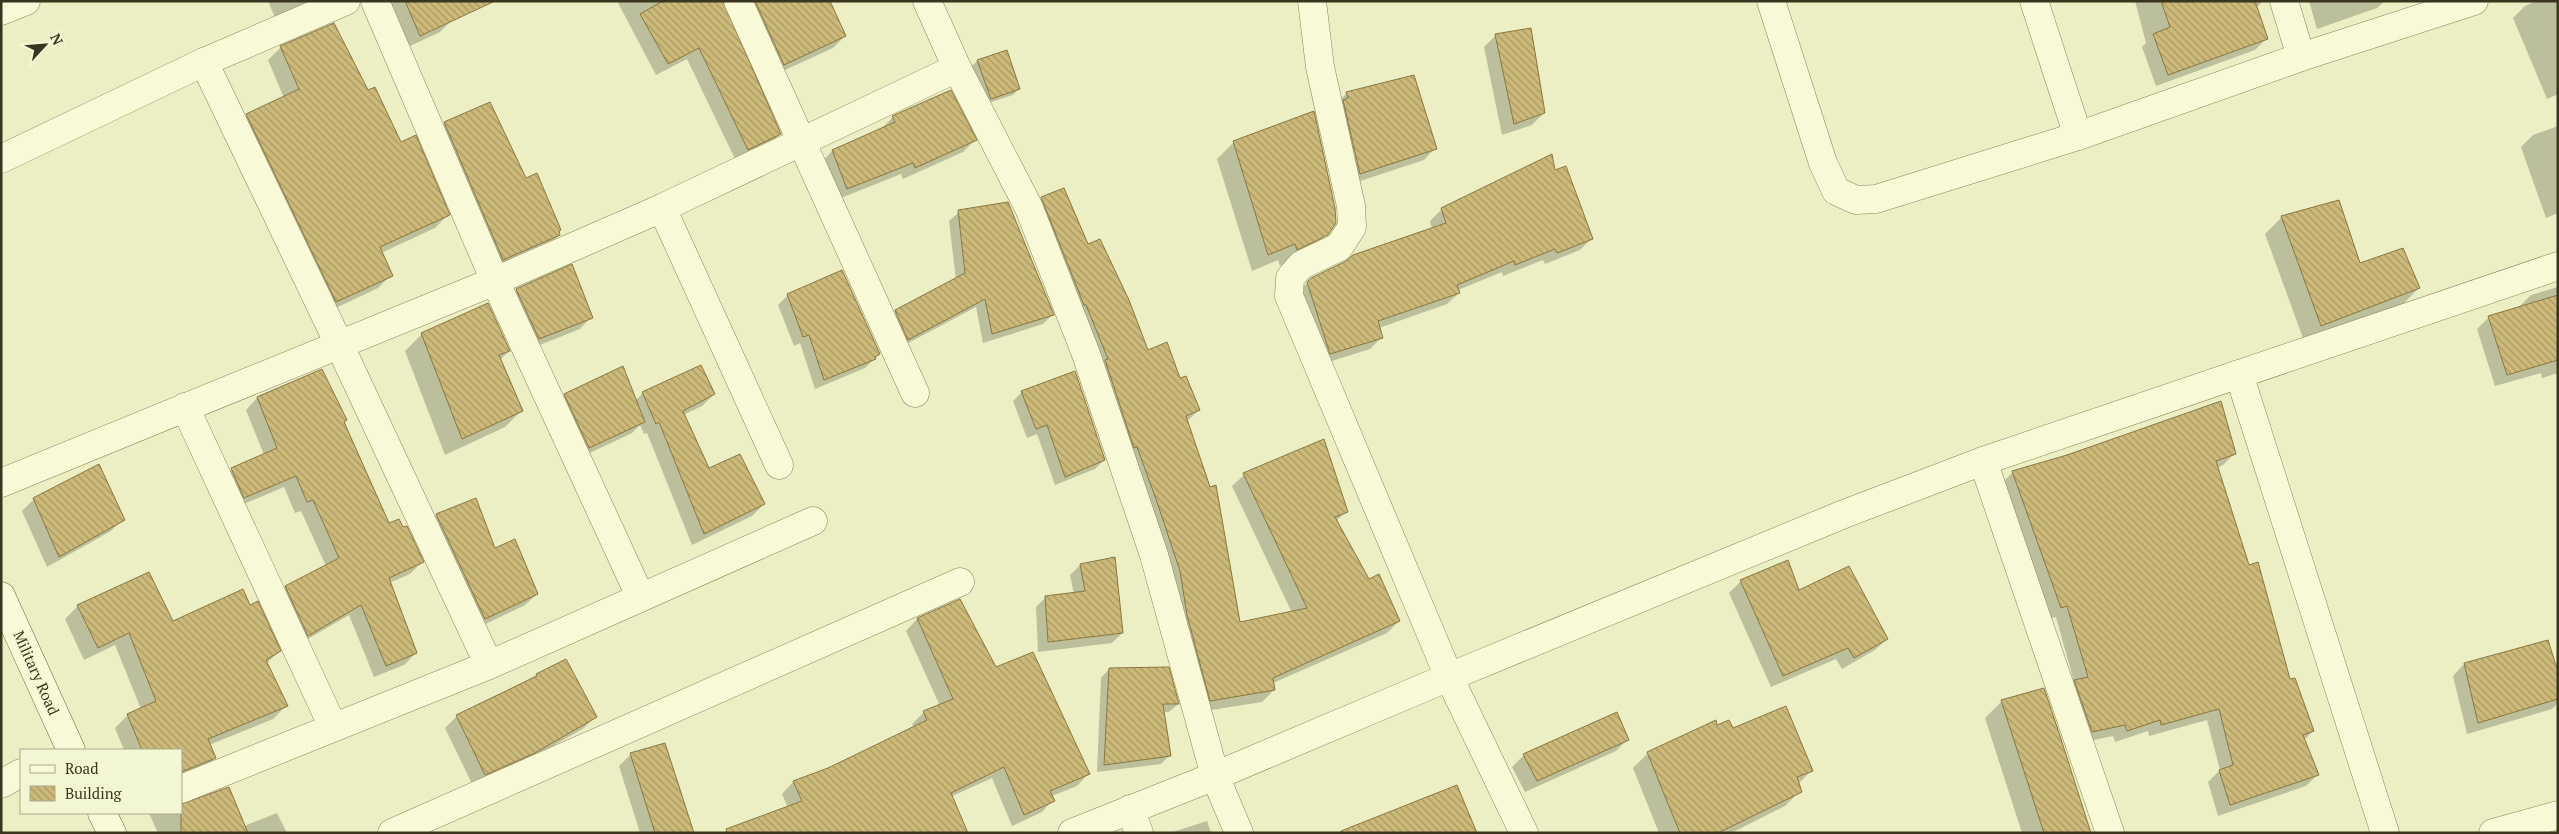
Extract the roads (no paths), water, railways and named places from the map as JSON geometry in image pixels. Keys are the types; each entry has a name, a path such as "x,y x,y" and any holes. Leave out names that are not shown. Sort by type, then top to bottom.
{"street":[{"path":"1,159 204,62 346,1"},
{"path":"375,1 495,281 640,596"},
{"path":"738,1 915,393"},
{"path":"927,1 957,68 1029,208 1086,354 1154,555 1215,776 1239,833"},
{"path":"1312,1 1320,67 1351,206 1352,227 1339,247 1301,265 1290,278 1289,296 1449,676 1524,833"},
{"path":"1771,1 1823,163 1836,191 1856,200 1876,199 2078,136 2302,57 2474,1"},
{"path":"2034,1 2078,136"},
{"path":"2284,1 2302,57"},
{"path":"204,62 339,344 488,665"},
{"path":"1,483 495,281 662,208 957,68"},
{"path":"662,208 779,465"},
{"path":"1072,833 1135,821 1215,776 1449,676 1844,514 1983,461 2558,266"},
{"path":"2239,374 2386,833"},
{"path":"185,407 333,727"},
{"path":"1983,461 2110,833"},
{"path":"182,789 488,665 813,520"},
{"path":"392,833 960,582"},
{"name":"Military Road","path":"1,596 68,749"},
{"path":"1,784 20,774"},
{"path":"2494,833 2558,815"}]}
